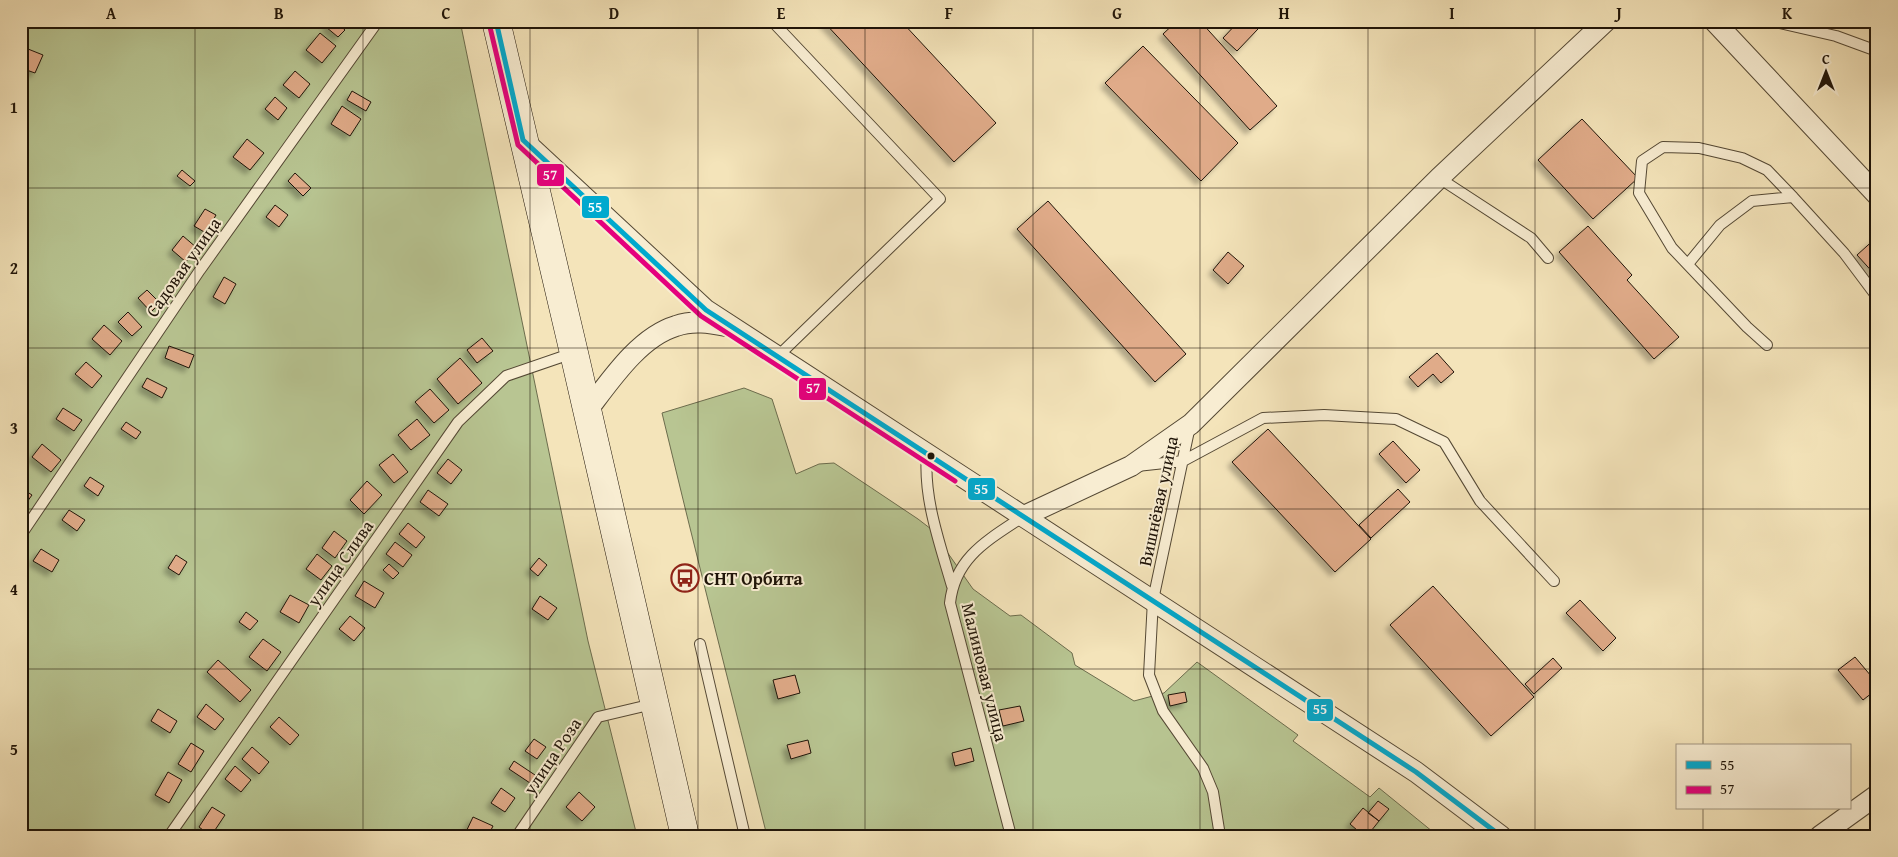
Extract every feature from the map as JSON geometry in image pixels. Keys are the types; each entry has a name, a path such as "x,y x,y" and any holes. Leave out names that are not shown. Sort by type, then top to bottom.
{"main road":[{"path":"496,21 588,411 685,836"}],"street":[{"path":"1024,516 1132,466 1191,424 1439,178 1606,21"},
{"path":"1714,21 1877,195"},
{"path":"523,140 706,310 1416,772 1500,836"},
{"path":"588,411 618,371 648,341 676,326 705,322 732,327"},
{"path":"1820,836 1877,795"}],"lane":[{"name":"Садовая улица","path":"21,535 200,270 378,21"},
{"path":"772,21 940,199 777,357"},
{"path":"1771,21 1836,36 1877,51"},
{"path":"1767,345 1747,327 1672,248 1639,192 1642,161 1663,146 1699,148 1742,158 1767,170 1844,254 1877,297"},
{"path":"1439,178 1531,238 1548,258"},
{"path":"1688,264 1720,225 1752,201 1793,197"},
{"name":"улица Слива","path":"169,836 458,422 506,376 574,352"},
{"path":"1132,466 1183,461 1263,418 1324,415 1396,419 1444,442 1480,501 1554,581"},
{"name":"Вишнёвая улица","path":"1191,424 1153,600 1149,675 1163,711 1203,768 1213,792 1220,836"},
{"path":"927,454 928,489 952,586"},
{"name":"Малиновая улица","path":"1011,836 950,604 952,586 960,568 984,543 1024,516"},
{"path":"700,644 745,836"},
{"name":"улица Роза","path":"517,836 598,717 654,704"}],"green space":[{"path":"21,21 460,21 588,641 637,836 21,836"},
{"path":"744,388 772,399 796,474 819,464 834,463 918,519 931,529 973,589 1010,616 1021,615 1072,653 1075,665 1134,701 1164,693 1197,662 1298,735 1293,741 1370,797 1379,788 1438,836 767,836 662,413"}],"building":[{"path":"331,21 335,21 345,30 338,37 326,27"},
{"path":"823,21 901,21 996,123 954,162"},
{"path":"1177,21 1200,21 1277,106 1250,130 1163,34"},
{"path":"1239,21 1250,21 1258,29 1237,51 1223,38"},
{"path":"320,33 336,46 322,63 306,50"},
{"path":"1143,46 1238,143 1201,181 1105,83"},
{"path":"23,47 43,55 35,73 21,68 21,52"},
{"path":"295,71 310,84 299,98 283,85"},
{"path":"352,91 371,102 366,111 347,100"},
{"path":"275,97 287,108 278,120 265,109"},
{"path":"342,106 361,119 350,136 331,124"},
{"path":"1582,119 1638,178 1593,219 1538,160"},
{"path":"247,139 264,153 250,170 233,157"},
{"path":"182,170 195,181 190,186 177,176"},
{"path":"295,173 311,188 303,196 288,181"},
{"path":"1048,201 1186,354 1155,382 1017,229"},
{"path":"275,205 288,215 279,227 266,217"},
{"path":"205,209 216,215 206,233 194,226"},
{"path":"1588,226 1632,275 1627,280 1679,337 1654,359 1559,252"},
{"path":"183,236 197,248 186,262 172,250"},
{"path":"1877,237 1877,277 1857,255"},
{"path":"1228,252 1244,266 1228,284 1213,270"},
{"path":"224,277 236,284 225,304 213,297"},
{"path":"147,290 160,303 151,312 138,298"},
{"path":"128,312 142,327 132,336 118,322"},
{"path":"104,325 122,341 110,355 92,339"},
{"path":"482,338 493,351 477,363 467,350"},
{"path":"169,346 194,355 189,368 165,358"},
{"path":"1437,353 1454,372 1441,383 1433,374 1418,387 1409,377"},
{"path":"460,358 482,383 458,404 437,379"},
{"path":"86,362 102,376 92,388 75,374"},
{"path":"147,378 167,388 162,398 142,387"},
{"path":"430,389 449,410 434,423 415,402"},
{"path":"63,408 82,420 74,431 56,419"},
{"path":"417,419 430,435 411,450 398,435"},
{"path":"126,422 141,432 136,439 121,429"},
{"path":"1268,429 1371,539 1335,572 1232,462"},
{"path":"1393,441 1420,470 1406,483 1379,454"},
{"path":"42,444 61,460 51,472 32,457"},
{"path":"393,454 408,472 394,483 379,465"},
{"path":"448,459 462,470 451,484 437,473"},
{"path":"90,477 104,486 98,496 84,486"},
{"path":"367,481 382,495 364,514 350,500"},
{"path":"21,488 32,495 22,509 21,508"},
{"path":"1398,489 1410,502 1371,538 1359,525"},
{"path":"428,490 448,504 439,516 420,502"},
{"path":"69,510 85,520 77,531 62,520"},
{"path":"408,523 425,537 416,548 399,534"},
{"path":"334,531 347,541 335,558 322,548"},
{"path":"395,542 412,555 403,567 386,554"},
{"path":"41,549 59,560 52,572 33,561"},
{"path":"317,554 332,566 321,580 306,569"},
{"path":"176,555 187,562 179,575 168,568"},
{"path":"539,558 547,565 538,576 530,569"},
{"path":"389,564 399,573 393,579 383,570"},
{"path":"364,581 384,593 375,608 355,596"},
{"path":"1433,586 1534,697 1491,736 1390,625"},
{"path":"290,595 309,605 299,623 280,612"},
{"path":"540,596 557,608 548,620 532,609"},
{"path":"1580,600 1616,638 1603,651 1566,613"},
{"path":"246,612 258,621 250,630 239,622"},
{"path":"350,616 365,628 354,641 339,629"},
{"path":"263,639 281,652 267,671 249,657"},
{"path":"1855,657 1877,683 1877,689 1863,700 1838,670"},
{"path":"1553,658 1562,668 1534,694 1525,684"},
{"path":"218,660 251,690 240,702 207,672"},
{"path":"795,675 800,693 778,699 773,680"},
{"path":"1185,692 1187,702 1170,706 1168,695"},
{"path":"206,704 224,719 215,730 197,717"},
{"path":"1020,706 1024,721 1003,726 999,710"},
{"path":"158,709 177,721 170,733 151,721"},
{"path":"279,717 299,735 290,745 270,727"},
{"path":"534,739 546,747 537,759 525,751"},
{"path":"808,740 811,753 791,759 787,745"},
{"path":"191,743 204,751 191,772 178,764"},
{"path":"252,747 269,762 259,774 242,759"},
{"path":"971,748 974,761 955,766 952,753"},
{"path":"514,761 541,779 536,787 509,769"},
{"path":"235,766 251,780 241,792 225,779"},
{"path":"168,772 182,780 169,803 155,795"},
{"path":"501,788 515,798 505,812 491,803"},
{"path":"579,792 595,807 582,821 566,807"},
{"path":"1378,801 1389,809 1379,821 1368,813"},
{"path":"212,807 225,815 211,836 199,827"},
{"path":"1363,808 1379,821 1367,836 1364,836 1350,824"},
{"path":"473,817 493,826 488,836 469,836 465,834"}],"transit line":[{"name":"55","path":"496,21 523,140 706,310 1416,772 1501,836"},
{"name":"57","path":"489,23 518,145 701,316 955,481"}],"place":[{"name":"СНТ Орбита","path":"685,578"}]}
